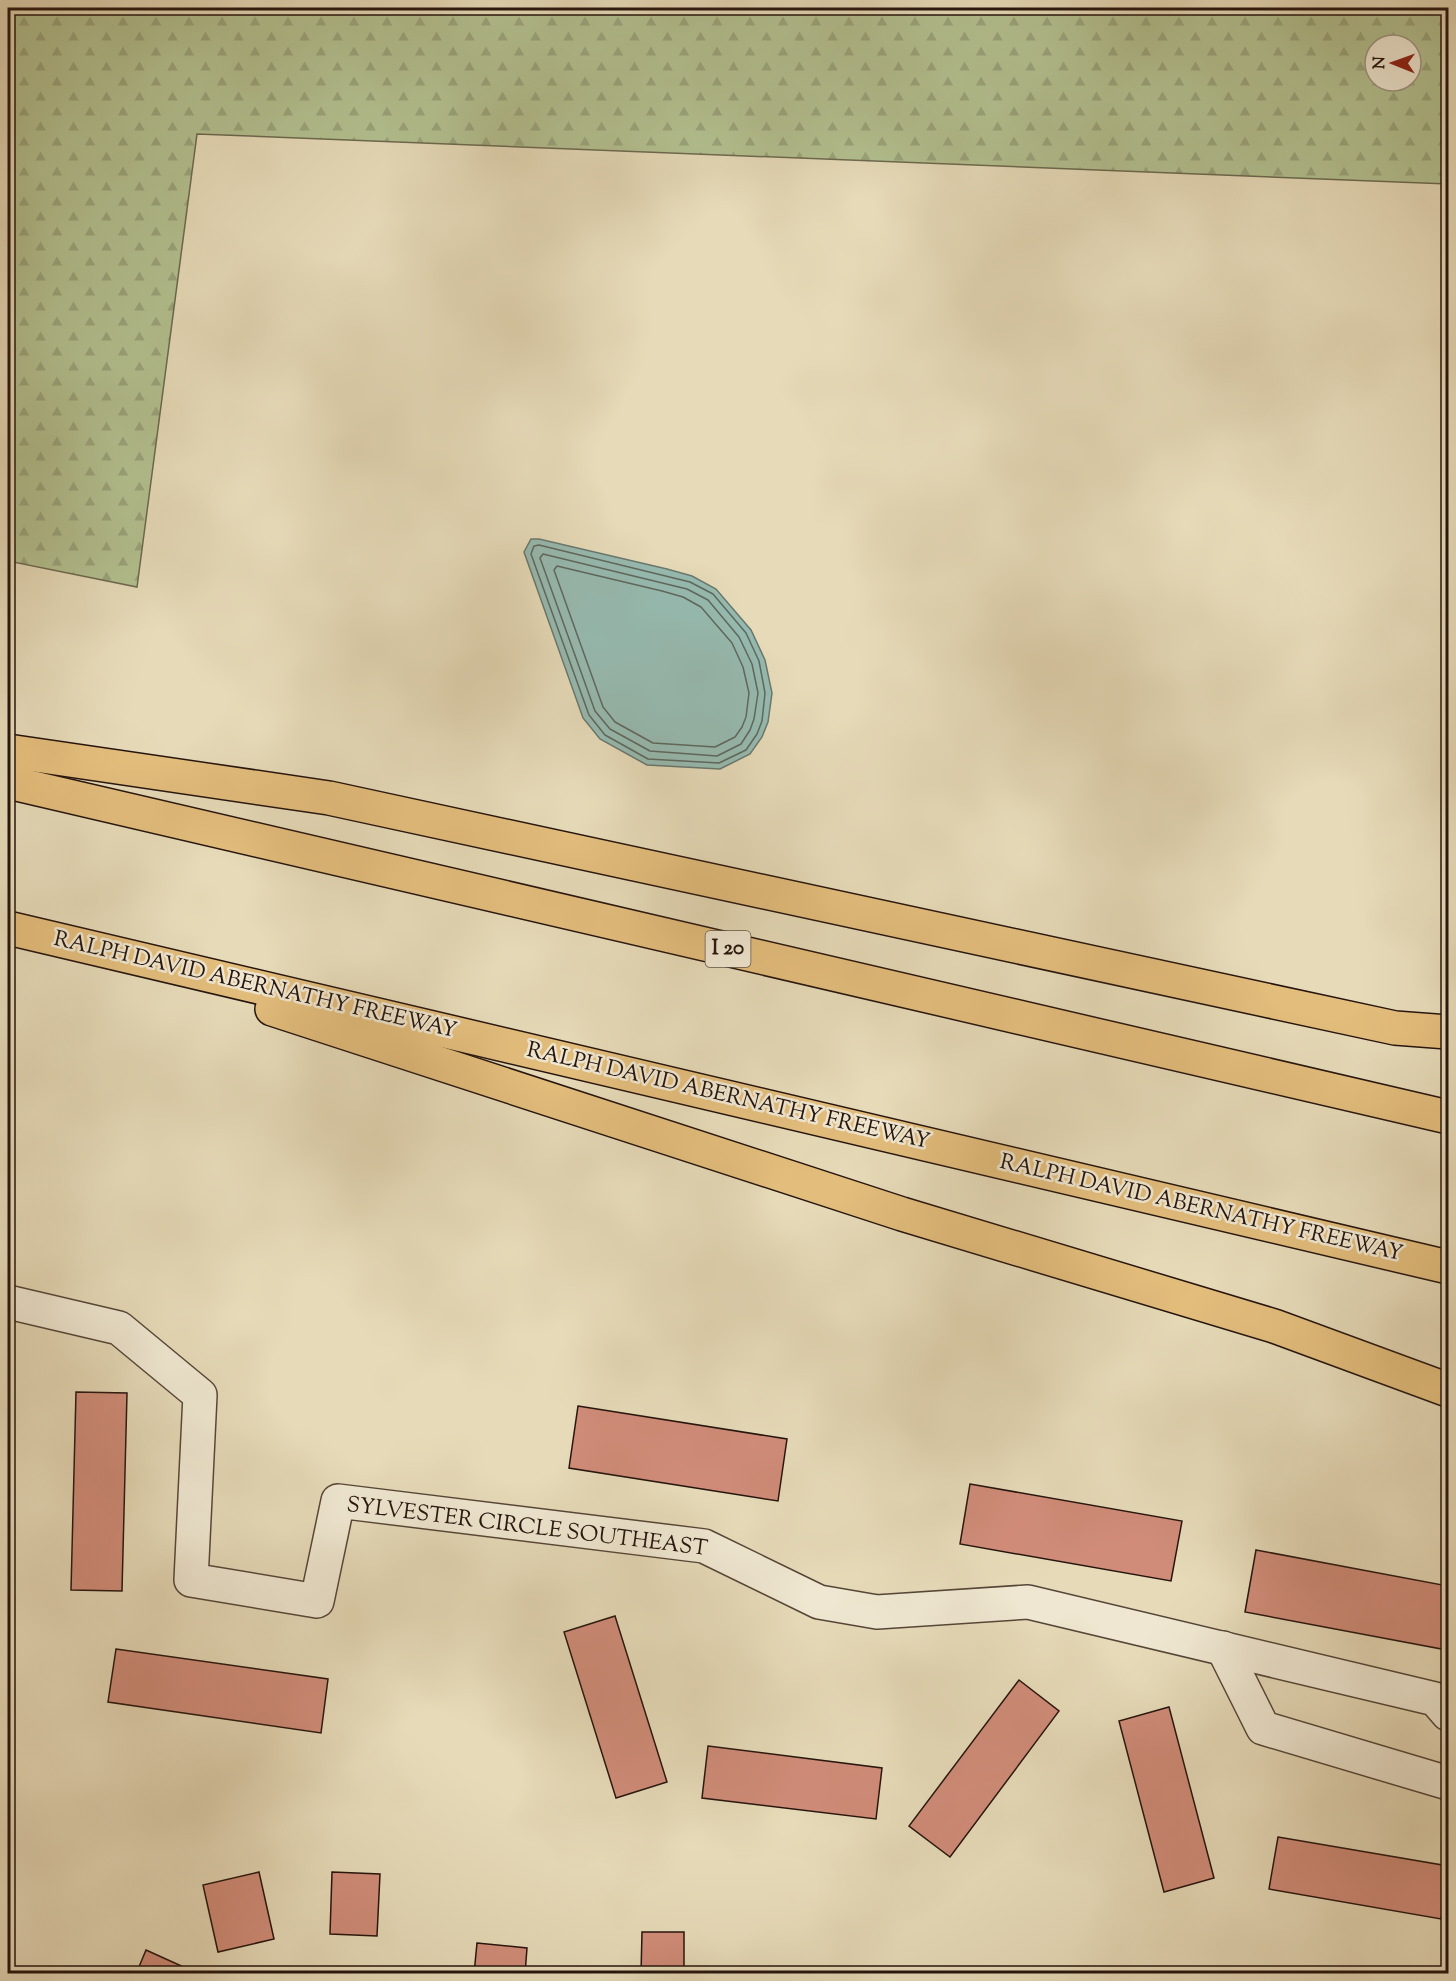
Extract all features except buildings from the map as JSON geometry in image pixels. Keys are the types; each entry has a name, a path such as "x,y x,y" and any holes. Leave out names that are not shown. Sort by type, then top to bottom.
{"highway":[{"path":"8,751 329,798 1395,1028 1449,1032"},
{"name":"I 20","path":"8,782 1449,1117"},
{"name":"RALPH DAVID ABERNATHY FREEWAY","path":"8,928 1449,1267"},
{"path":"62,940 890,1211 1274,1326 1449,1390"}],"street":[{"name":"SYLVESTER CIRCLE SOUTHEAST","path":"8,1302 119,1328 200,1395 190,1580 317,1600 338,1501 704,1546 819,1602 877,1612 1028,1602 1435,1699 1449,1714"},
{"path":"1223,1648 1263,1728 1449,1783"}],"green space":[{"path":"8,8 1448,8 1448,184 197,134 137,587 8,561"}],"water":[{"path":"531,539 667,569 692,576 716,589 751,630 765,660 772,693 768,722 762,737 750,754 720,769 647,765 600,739 583,718 524,552"}]}
